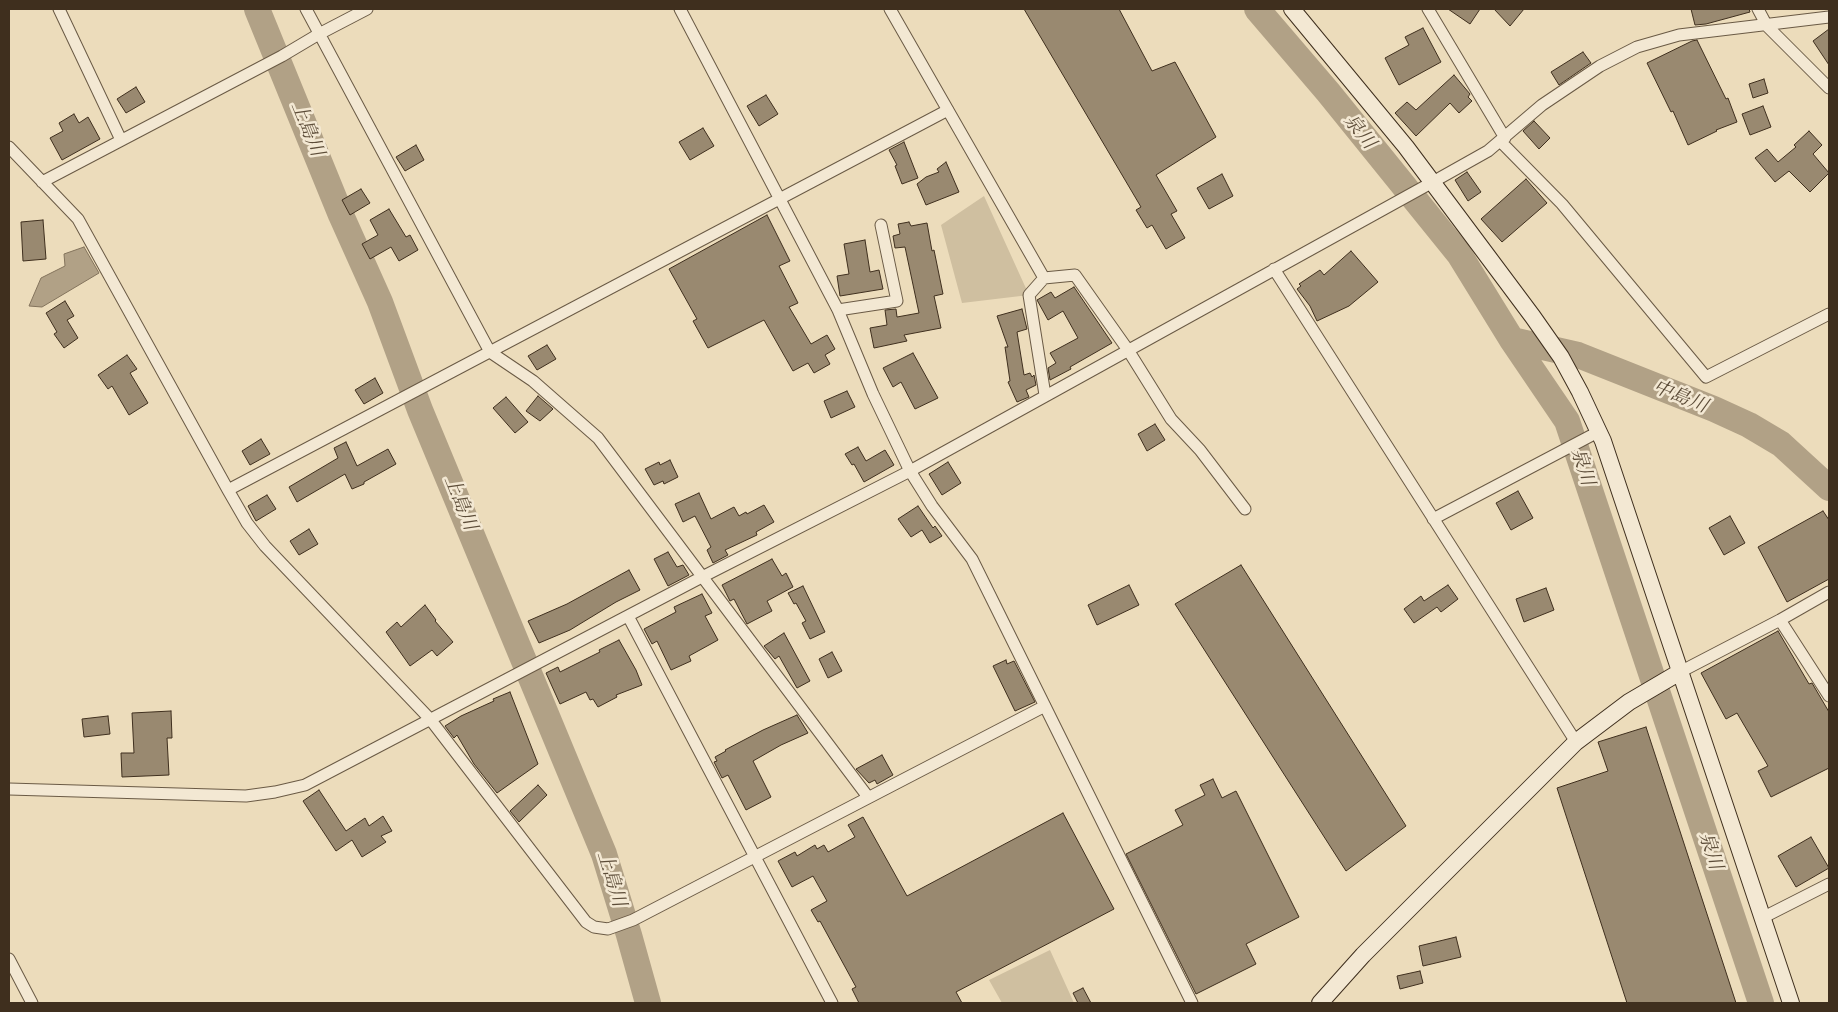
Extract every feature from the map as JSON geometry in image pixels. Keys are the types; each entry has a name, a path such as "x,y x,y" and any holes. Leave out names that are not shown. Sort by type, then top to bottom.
{"street":[{"path":"59,9 121,140"},
{"path":"306,9 490,352 533,381 598,438 868,797"},
{"path":"42,182 282,56 367,9"},
{"path":"680,9 838,310 873,394 910,471 932,506 972,559 1192,1003"},
{"path":"890,9 1044,278"},
{"path":"1292,9 1406,147 1561,357 1598,432 1791,1003"},
{"path":"1428,9 1503,140 1562,204 1706,377 1829,314"},
{"path":"1758,9 1767,26 1829,88"},
{"path":"9,789 246,796 276,792 305,785 702,577 910,471 1364,220 1488,151 1542,105 1600,66 1637,47 1679,35 1767,26 1829,17"},
{"path":"228,490 948,110"},
{"path":"9,147 78,219 228,490 248,523 265,546 430,720 586,922 594,928 608,929 632,920 1045,706"},
{"path":"838,310 897,301 881,225"},
{"path":"1274,269 1576,742"},
{"path":"1045,395 1030,295 1044,278 1075,275 1128,350 1171,419 1200,450 1245,509"},
{"path":"1433,519 1598,432"},
{"path":"1320,1003 1363,955 1576,742 1629,702 1679,672 1780,620 1829,592"},
{"path":"628,616 832,1003"},
{"path":"1780,620 1829,696"},
{"path":"1762,918 1829,884"},
{"path":"9,958 32,1003"}],"shaded area":[{"path":"984,196 1029,295 962,303 941,225"},
{"path":"84,247 99,273 42,307 29,306 41,278 65,266 64,254"},
{"path":"1050,950 1074,1003 1002,1003 989,980"}],"building":[{"path":"1024,9 1119,9 1152,71 1175,62 1216,137 1156,175 1177,211 1171,214 1185,238 1166,249 1152,225 1147,228 1136,210 1141,207"},
{"path":"1448,9 1480,9 1470,24"},
{"path":"1494,9 1524,9 1510,26"},
{"path":"1691,9 1749,9 1750,12 1706,24 1695,25"},
{"path":"1423,28 1441,62 1399,85 1385,58 1409,45 1405,37"},
{"path":"1829,29 1829,65 1813,41"},
{"path":"1697,40 1726,99 1728,98 1737,122 1716,130 1688,145 1673,111 1671,112 1647,63"},
{"path":"1583,52 1591,63 1559,85 1551,72"},
{"path":"1454,75 1470,94 1468,97 1472,101 1459,113 1450,103 1416,136 1395,113 1407,102 1416,110"},
{"path":"1764,79 1768,93 1753,98 1749,84"},
{"path":"136,87 145,102 126,113 117,99"},
{"path":"766,95 778,114 759,126 747,106"},
{"path":"1763,106 1771,127 1750,135 1742,114"},
{"path":"74,114 79,123 88,117 100,139 62,160 50,138 63,131 59,123"},
{"path":"1534,121 1550,138 1539,149 1523,131"},
{"path":"703,128 714,146 690,160 679,142"},
{"path":"1809,131 1822,145 1813,154 1829,173 1810,192 1789,171 1775,182 1755,158 1767,149 1778,162 1796,147 1794,145"},
{"path":"904,142 918,178 902,184 895,166 897,165 889,150"},
{"path":"416,145 424,160 405,171 396,157"},
{"path":"946,162 959,192 926,205 917,184 926,177 939,172 937,169"},
{"path":"1467,172 1481,192 1468,201 1455,180"},
{"path":"1222,174 1233,196 1209,209 1197,188"},
{"path":"1526,179 1547,203 1502,242 1481,219"},
{"path":"361,189 370,203 350,215 342,200"},
{"path":"389,209 406,237 410,235 418,250 399,261 391,247 370,259 362,244 378,235 370,220"},
{"path":"767,215 790,261 779,266 798,303 789,307 811,344 827,335 835,349 825,355 830,364 814,373 808,363 793,371 764,320 708,348 693,321 697,319 669,269"},
{"path":"43,220 46,259 23,261 21,222"},
{"path":"909,222 911,226 927,223 943,294 934,296 941,328 904,335 907,341 874,348 870,328 887,325 885,310 896,309 897,317 919,313 905,247 895,248 893,236 900,234 898,224"},
{"path":"865,240 870,272 879,270 883,289 840,296 837,276 849,274 844,244"},
{"path":"1351,251 1378,282 1349,306 1317,321 1310,306 1297,289 1301,286 1299,284 1320,270 1324,275"},
{"path":"1074,287 1112,343 1050,380 1048,368 1056,363 1050,353 1078,338 1063,311 1048,320 1037,300 1051,292 1055,298"},
{"path":"65,301 74,316 67,320 78,338 64,348 54,334 57,332 46,313"},
{"path":"1022,309 1027,329 1017,332 1024,375 1030,373 1032,377 1034,375 1036,385 1026,390 1029,397 1017,402 1008,382 1010,381 1005,347 1008,347 997,316"},
{"path":"547,345 556,359 537,370 528,356"},
{"path":"913,353 938,398 915,409 901,382 893,387 883,368"},
{"path":"127,355 137,369 130,373 148,403 129,415 112,386 108,389 98,375"},
{"path":"375,378 383,393 364,404 355,390"},
{"path":"847,391 855,407 831,418 824,401"},
{"path":"538,396 553,409 540,421 526,411"},
{"path":"506,397 528,422 515,433 493,408"},
{"path":"1155,424 1165,440 1147,451 1138,434"},
{"path":"261,439 270,454 250,465 242,451"},
{"path":"346,442 357,466 388,449 396,464 364,482 364,484 352,489 345,474 297,502 289,487 338,458 334,448"},
{"path":"858,447 866,461 885,450 894,465 864,482 854,464 852,465 845,454"},
{"path":"670,460 678,477 664,484 663,481 654,485 645,469 659,462 660,465"},
{"path":"948,462 961,483 942,495 929,474"},
{"path":"1518,491 1533,518 1511,530 1496,503"},
{"path":"699,493 711,519 734,507 739,516 764,505 774,522 756,532 757,535 725,550 728,555 713,563 707,550 711,547 695,516 683,522 675,504"},
{"path":"267,495 276,509 256,521 248,506"},
{"path":"918,506 933,528 935,526 942,536 930,543 922,530 911,537 898,519"},
{"path":"1823,511 1829,520 1829,579 1787,602 1758,547"},
{"path":"1730,516 1745,543 1724,555 1709,528"},
{"path":"309,529 318,544 299,555 290,541"},
{"path":"668,552 677,567 683,565 689,575 668,586 654,559"},
{"path":"772,559 782,576 786,573 793,587 767,601 772,611 747,624 734,599 730,601 722,585"},
{"path":"1241,565 1406,826 1346,871 1175,604"},
{"path":"629,570 640,590 570,630 539,643 528,621 567,604"},
{"path":"1129,585 1139,605 1097,625 1088,605"},
{"path":"1448,585 1458,599 1441,612 1437,607 1414,623 1404,609 1421,596 1424,601"},
{"path":"803,586 825,632 810,639 802,623 806,621 788,593"},
{"path":"1546,588 1554,610 1524,622 1516,599"},
{"path":"702,594 712,613 705,616 718,640 689,656 691,661 671,670 657,641 652,644 644,629 676,612 674,607"},
{"path":"425,605 435,621 453,642 437,656 432,650 410,666 386,632 397,622 401,627"},
{"path":"1778,631 1809,684 1812,683 1829,712 1829,768 1771,797 1758,771 1768,766 1737,713 1726,719 1701,673"},
{"path":"784,633 810,681 797,688 779,656 775,659 764,646"},
{"path":"619,640 642,685 616,695 617,697 598,707 593,699 590,700 586,692 560,704 546,673 558,667 560,672"},
{"path":"832,652 842,671 828,678 819,659"},
{"path":"1006,660 1007,664 1014,661 1035,702 1015,711 993,666"},
{"path":"510,692 538,764 497,793 474,764 457,735 454,738 445,726 461,716 494,701 493,699"},
{"path":"171,711 172,738 167,738 169,775 122,777 121,753 134,753 132,713"},
{"path":"797,715 808,733 781,745 753,761 771,797 746,810 728,775 722,778 714,762 717,761 715,757 763,730"},
{"path":"108,716 110,734 84,737 82,719"},
{"path":"1646,727 1736,1003 1627,1003 1557,788 1608,771 1598,742"},
{"path":"882,755 893,775 877,784 875,780 869,783 856,769"},
{"path":"1213,779 1222,798 1236,791 1299,917 1246,944 1256,964 1196,994 1126,854 1183,825 1175,810 1205,795 1200,785"},
{"path":"538,785 547,795 519,822 510,811"},
{"path":"319,790 346,831 365,818 369,826 383,816 392,831 381,836 386,842 362,857 352,840 336,851 303,801"},
{"path":"1063,813 1114,909 956,992 962,1003 859,1003 852,989 856,987 820,921 818,922 811,910 827,901 813,876 792,887 778,861 795,852 797,856 815,845 817,849 824,845 828,852 855,837 848,825 863,817 907,896"},
{"path":"1811,837 1829,868 1796,887 1778,856"},
{"path":"1456,937 1461,957 1423,966 1419,946"},
{"path":"1420,971 1423,983 1400,989 1397,976"},
{"path":"1083,988 1091,1003 1078,1003 1073,993"}],"waterway":[{"name":"上島川","path":"257,9 341,215 380,302 420,410 604,854 648,1003"},
{"name":"泉川","path":"1257,9 1328,92 1459,254 1512,340 1567,421 1761,1003"},
{"name":"中島川","path":"1512,340 1578,355 1714,409 1749,425 1781,444 1829,488"}]}
